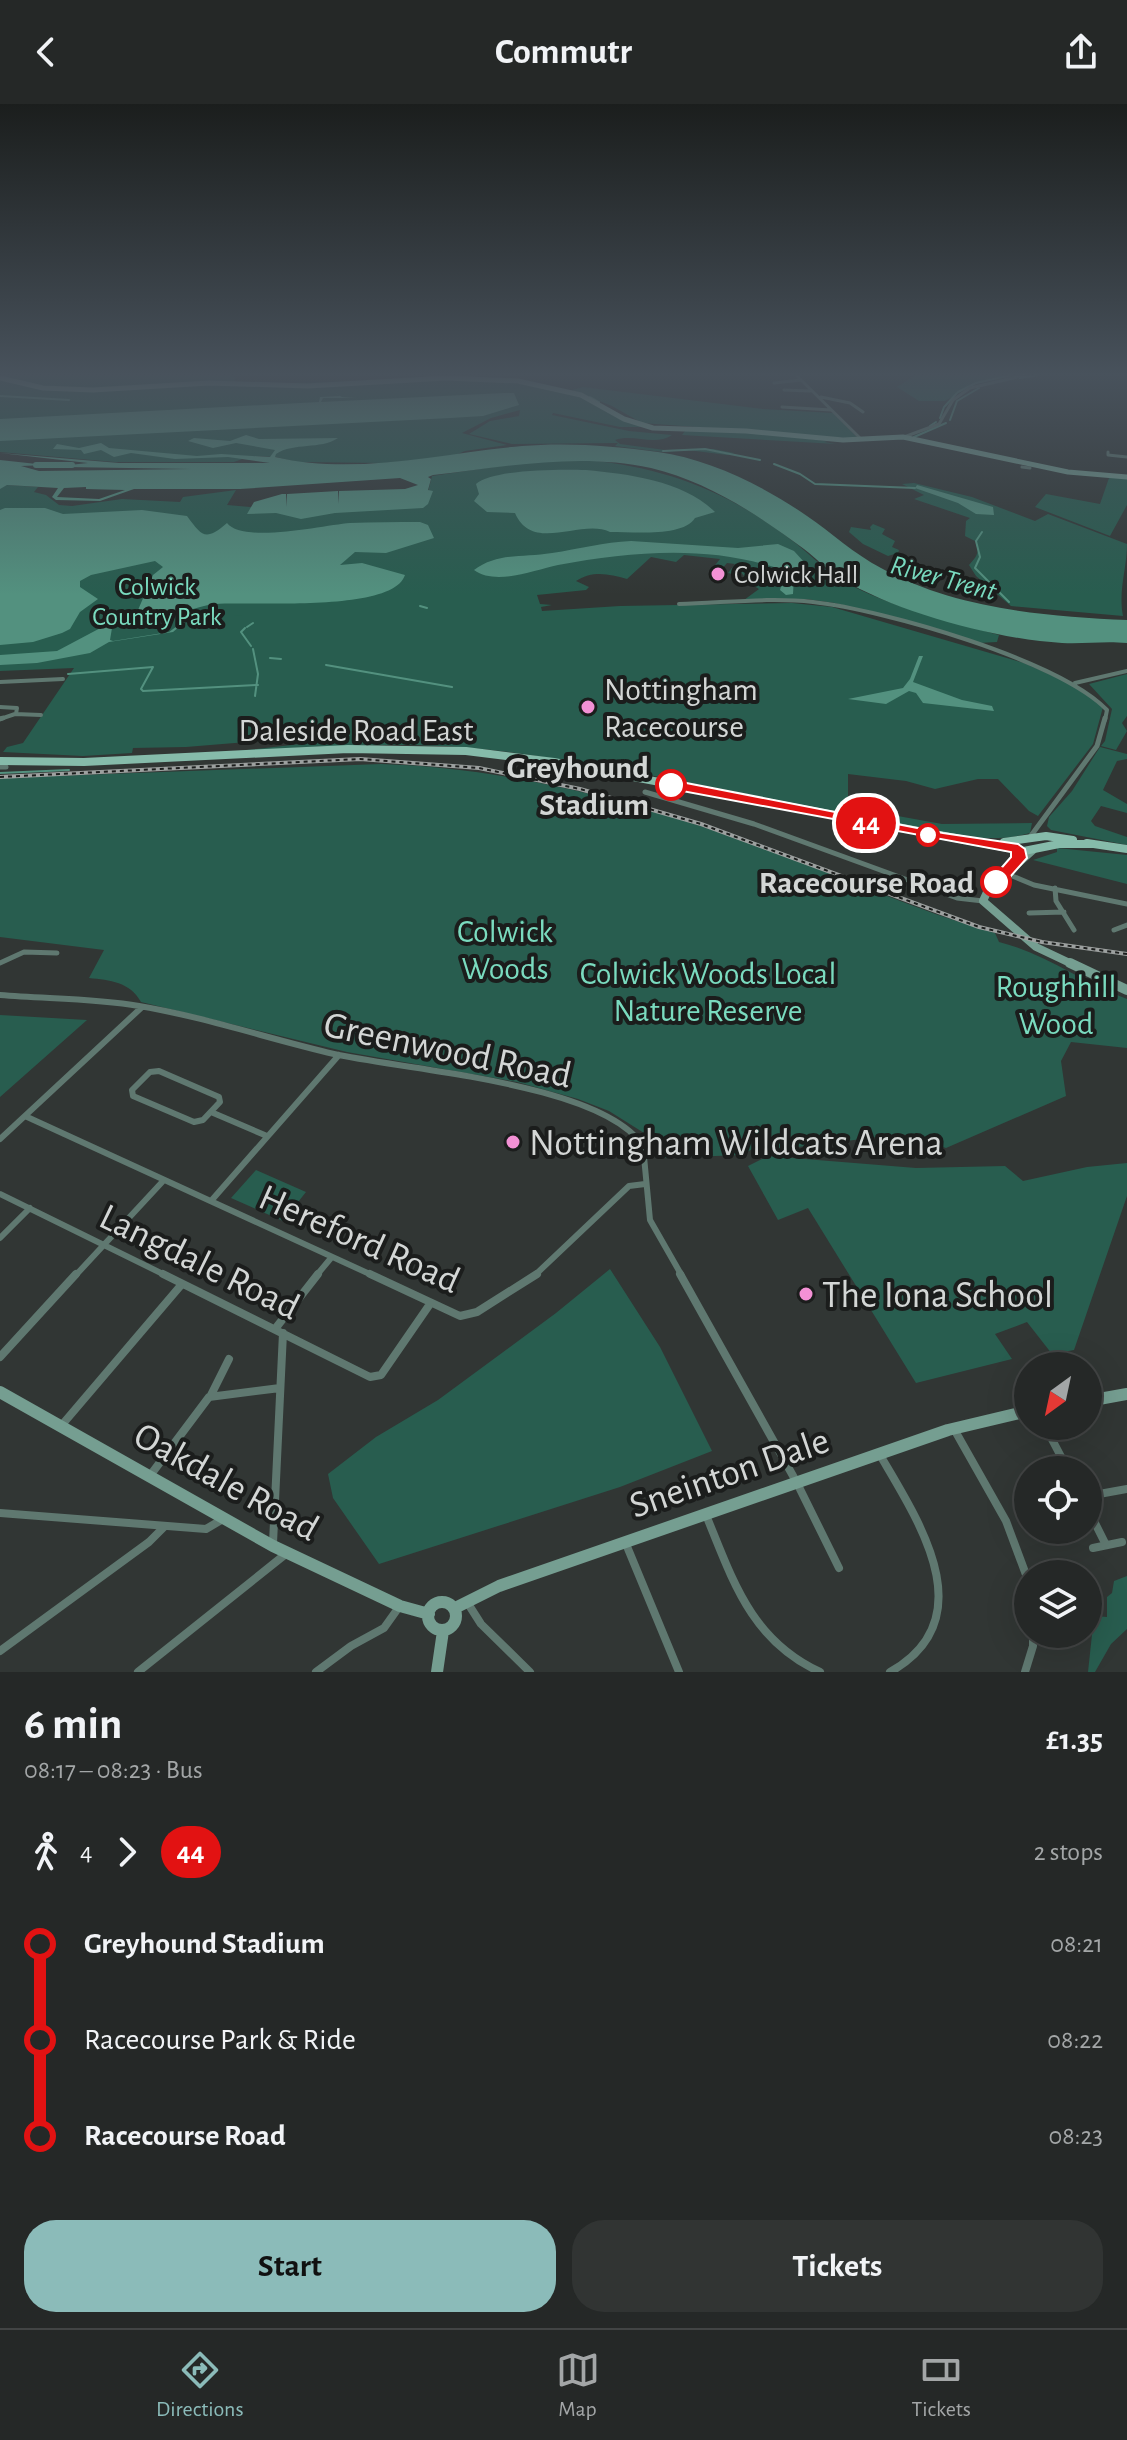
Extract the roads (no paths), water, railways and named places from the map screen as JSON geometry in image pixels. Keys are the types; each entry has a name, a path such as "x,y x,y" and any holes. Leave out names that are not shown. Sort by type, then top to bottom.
{"main road":[{"name":"Daleside Road East","path":"2,766 348,749 466,751 554,762 943,837 1033,850"},
{"path":"1038,836 1127,849"},
{"path":"1033,850 1038,836"},
{"path":"1017,846 1038,836 1091,844"}],"street":[{"path":"950,448 1030,467 1084,475 1127,477"},
{"path":"1108,452 1108,455 1127,457"},
{"path":"1022,467 1030,467"},
{"path":"679,604 796,601 839,606 1036,664 1098,697 1108,714 1097,746 1038,836"},
{"path":"1075,683 1127,671"},
{"path":"0,682 63,679"},
{"path":"0,707 17,708 15,714"},
{"path":"0,719 15,714 41,715"},
{"path":"649,792 758,825 936,891 964,900 983,901 1032,945 1127,990"},
{"path":"1009,870 1020,856 1017,846"},
{"path":"983,901 988,890 1033,850"},
{"path":"1009,870 1028,884 1127,904"},
{"path":"1055,888 1056,901 1075,927"},
{"path":"1034,915 1065,912"},
{"path":"1119,931 1127,925"},
{"path":"0,963 24,952 57,953"},
{"name":"Greenwood Road","path":"0,995 141,1007 339,1055 506,1085 585,1108 618,1124 640,1140 647,1154 647,1210 656,1232 797,1483 839,1568"},
{"path":"0,1139 141,1007"},
{"path":"211,1201 339,1055"},
{"path":"159,1071 219,1097 220,1102 211,1112 203,1120 194,1122 133,1096 132,1090 150,1072 159,1071"},
{"path":"211,1112 267,1136"},
{"name":"Hereford Road","path":"25,1116 460,1316 477,1312 541,1272 629,1186 645,1184"},
{"path":"0,1357 164,1180"},
{"name":"Langdale Road","path":"0,1194 375,1377 381,1375 430,1304"},
{"path":"0,1238 30,1208"},
{"path":"273,1546 280,1388 279,1331 331,1258"},
{"path":"61,1426 182,1284"},
{"path":"149,1477 209,1397 229,1359"},
{"path":"209,1397 280,1388"},
{"name":"Oakdale Road","path":"0,1392 273,1546 400,1606 429,1614"},
{"path":"1102,1398 1127,1394"},
{"name":"Sneinton Dale","path":"429,1614 433,1606 440,1602 461,1605 499,1586 880,1454 953,1429 1014,1414"},
{"path":"953,1429 1002,1510 1023,1560"},
{"path":"880,1454 926,1537 939,1573 939,1598 930,1634 918,1653 890,1672"},
{"path":"1102,1493 1127,1489"},
{"path":"0,1513 206,1529 223,1519"},
{"path":"706,1515 747,1611 770,1642 801,1666 820,1672"},
{"path":"0,1651 149,1542 165,1526"},
{"path":"1102,1537 1106,1545"},
{"path":"625,1542 679,1672"},
{"path":"1093,1548 1122,1542"},
{"path":"138,1672 270,1570 287,1553"},
{"path":"443,1631 453,1625 461,1605 530,1672"},
{"path":"316,1672 351,1646 384,1628 400,1606"},
{"path":"429,1614 430,1624 443,1631"},
{"path":"437,1672 443,1631"},
{"path":"1025,1672 1032,1648"}],"waterway":[{"path":"663,451 705,449 760,460"},
{"path":"774,464 800,474 815,484 915,488"},
{"name":"River Trent","path":"36,465 72,465"},
{"path":"982,532 976,541 980,557 975,568 1009,602"},
{"path":"420,606 427,608"},
{"path":"247,627 253,623"},
{"path":"245,628 241,632 251,646"},
{"path":"253,649 258,674 256,685"},
{"path":"270,658 281,659"},
{"path":"326,665 452,687"},
{"path":"68,674 153,667 141,689 143,691 256,685"},
{"path":"255,696 256,685"},
{"path":"0,773 69,770"}],"railway":[{"path":"0,777 360,759 479,768 580,789 701,824 979,927 1042,942 1127,954"}],"place":[{"name":"Colwick Hall","path":"718,574"},
{"name":"Nottingham Racecourse","path":"588,707"},
{"name":"Greyhound Stadium","path":"671,785"},
{"name":"Racecourse Road","path":"996,882"},
{"name":"Nottingham Wildcats Arena","path":"513,1142"},
{"name":"The Iona School","path":"806,1294"}],"park label":[{"name":"Colwick Country Park","path":"157,601"},
{"name":"Colwick Woods","path":"505,950"},
{"name":"Colwick Woods Local Nature Reserve","path":"708,992"},
{"name":"Roughhill Wood","path":"1056,1004"}]}
